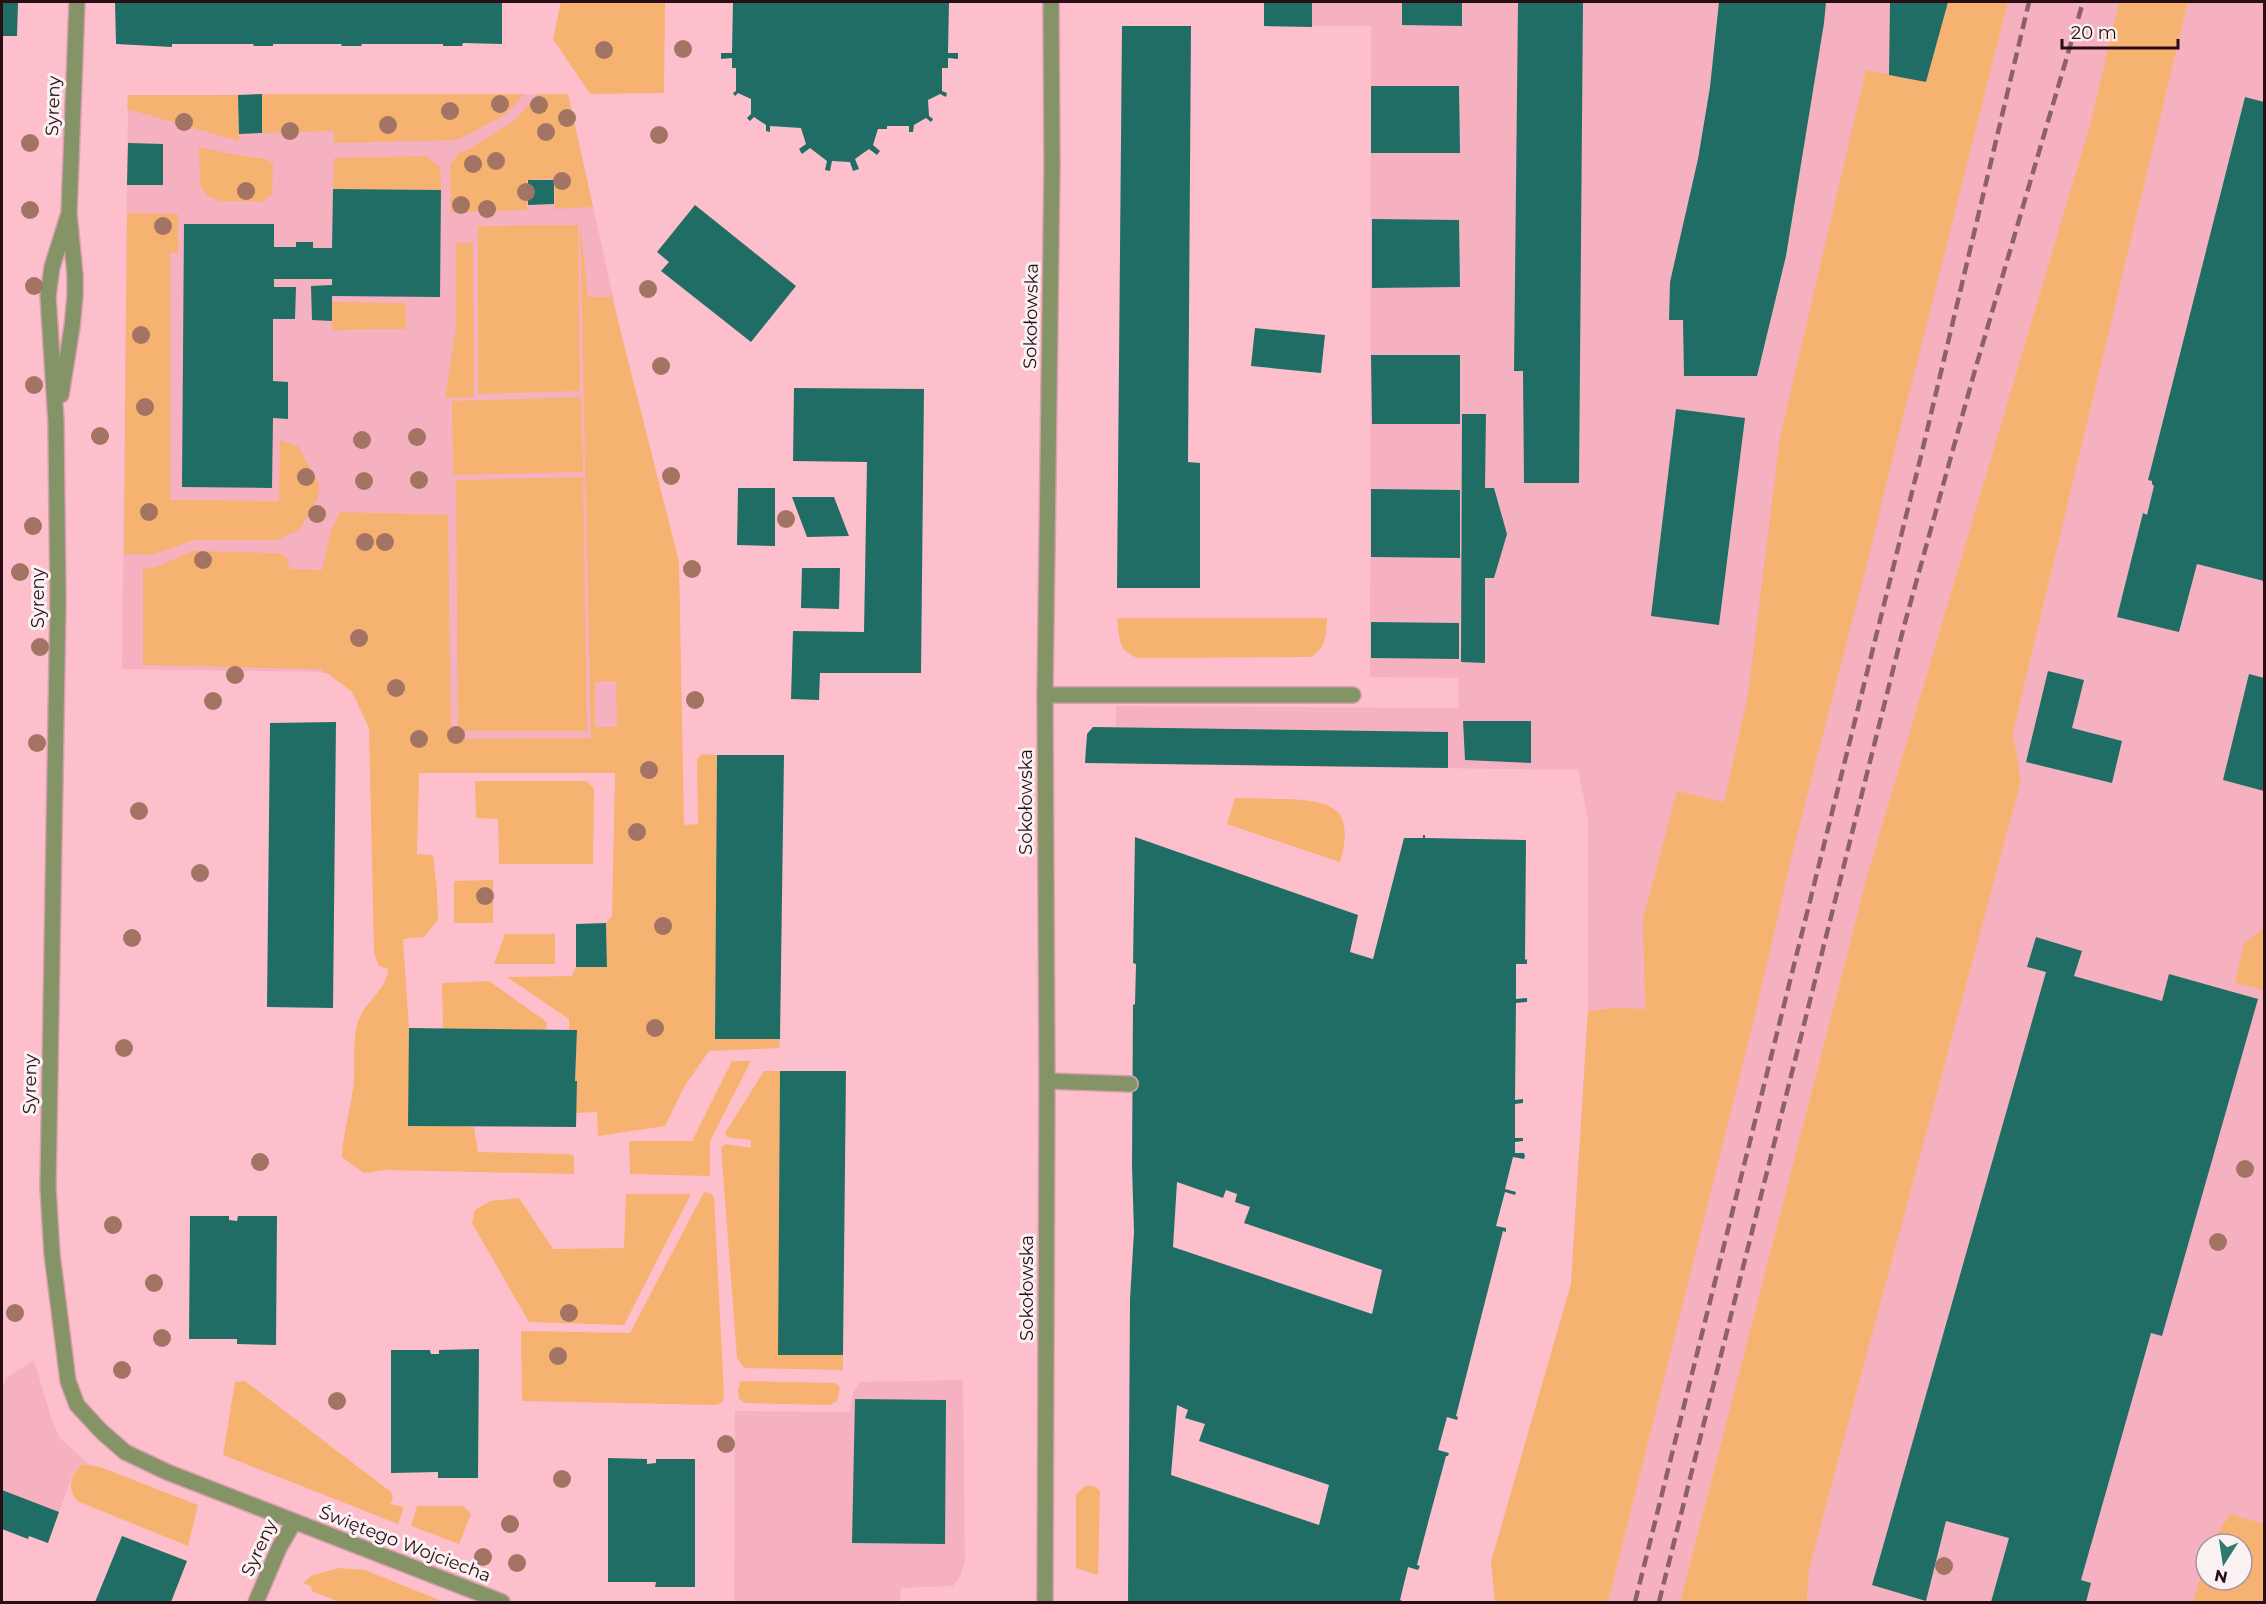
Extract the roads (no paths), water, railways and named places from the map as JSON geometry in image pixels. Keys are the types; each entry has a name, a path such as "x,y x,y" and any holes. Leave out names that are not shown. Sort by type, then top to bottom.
{"street":[{"name":"Syreny","path":"56,422 75,296 69,213 77,2"},
{"name":"Sokołowska","path":"1045,1602 1047,1082 1045,695 1051,2"},
{"name":"Syreny","path":"69,213 52,267 48,296 56,422 58,602 48,1187 52,1254 68,1381 77,1405 125,1452 206,1489 294,1522 279,1548 256,1602"},
{"path":"1045,695 1353,695"},
{"path":"1047,1082 1130,1084"},
{"name":"Świętego Wojciecha","path":"294,1522 502,1602"}],"railway":[{"path":"1635,1602 1921,456 2029,2"},
{"path":"1659,1602 1904,626 1975,370 2083,2"}]}
